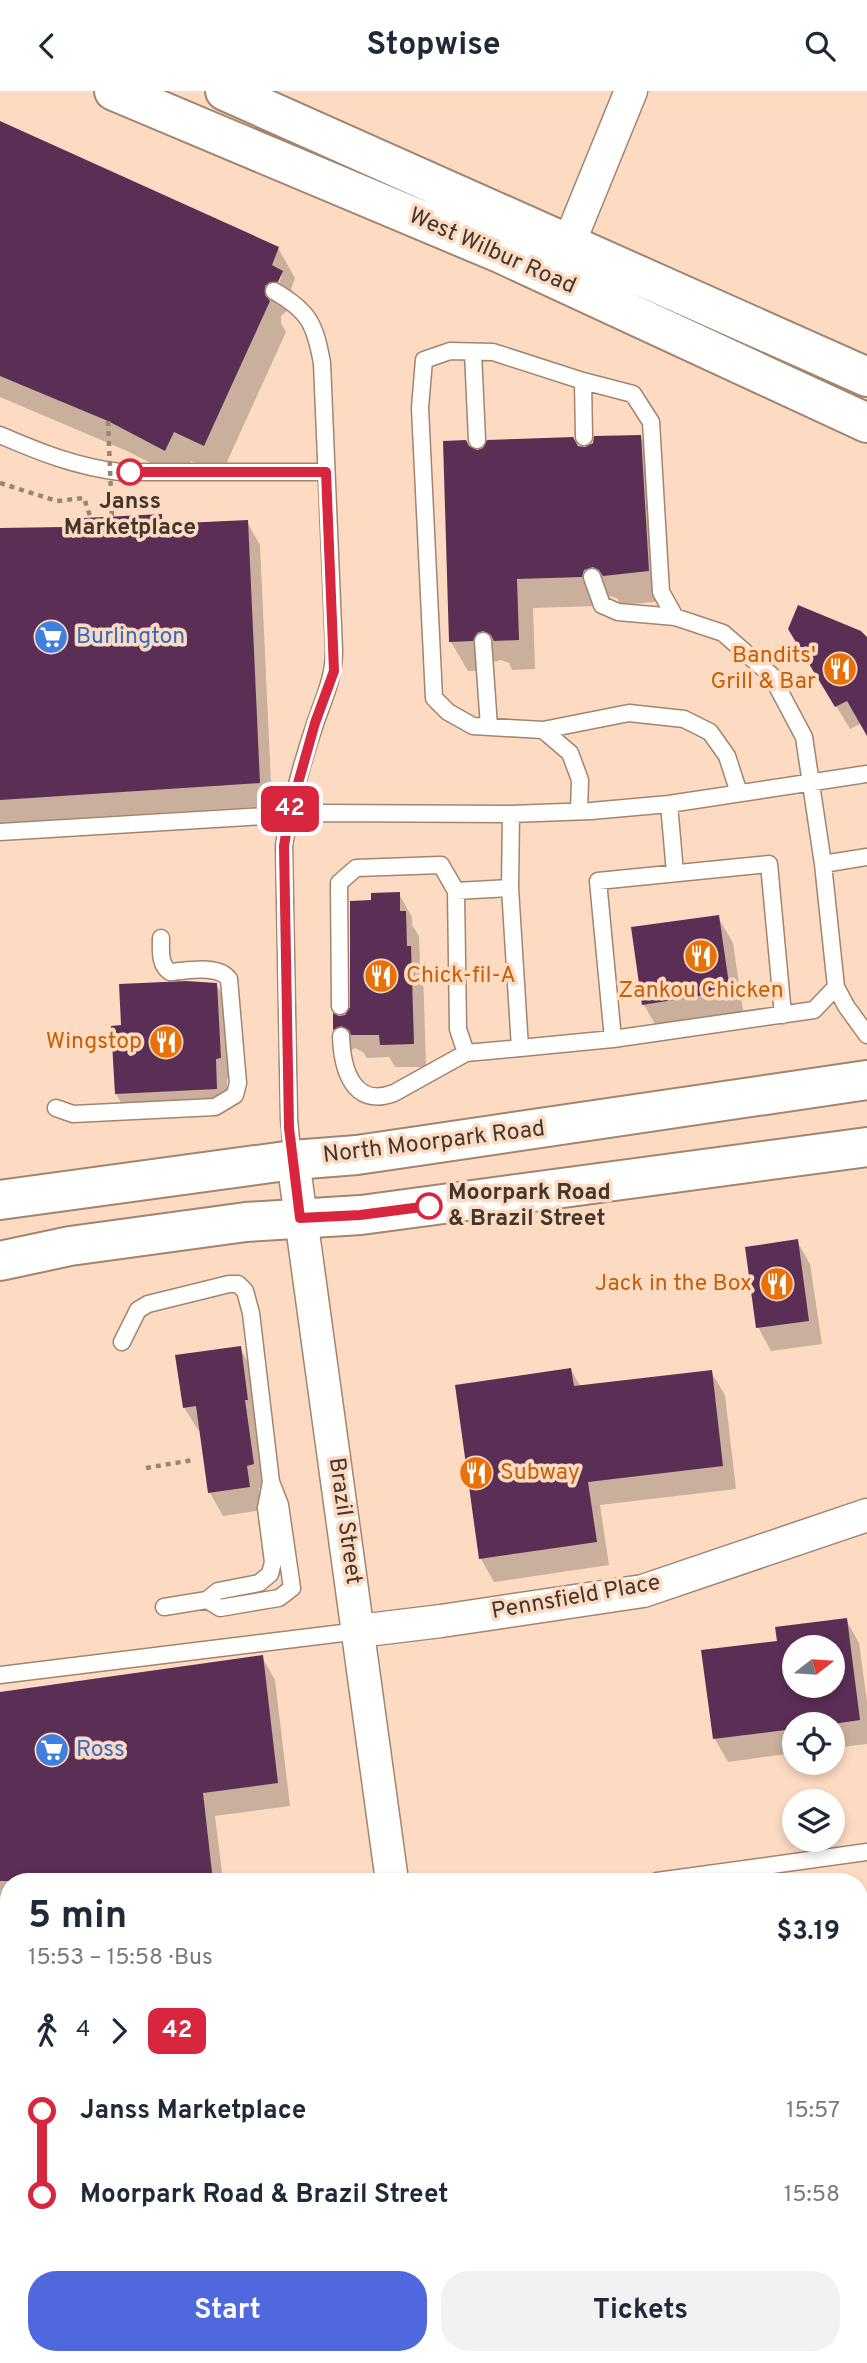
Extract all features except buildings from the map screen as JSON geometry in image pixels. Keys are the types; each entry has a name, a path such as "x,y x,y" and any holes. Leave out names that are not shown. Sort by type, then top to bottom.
{"main road":[{"name":"West Wilbur Road","path":"114,91 502,254 867,423"},
{"name":"West Wilbur Road","path":"225,91 867,377"},
{"name":"North Moorpark Road","path":"0,1199 293,1160 357,1155 867,1080"},
{"path":"0,1261 70,1246 246,1222 360,1215 867,1147"}],"street":[{"path":"554,279 631,91"},
{"name":"Brazil Street","path":"293,1160 392,1873"},
{"name":"Pennsfield Place","path":"359,1631 643,1591 867,1515"}],"lane":[{"path":"274,291 296,304 308,318 317,336 322,363 334,671 315,723 289,815 284,846 289,1119 293,1160"},
{"path":"675,617 661,591 651,422 633,394 493,352 450,351 424,360 420,408 435,698 448,712 473,726 542,730 629,713 684,719 710,732 727,756 739,793"},
{"path":"473,352 477,440"},
{"path":"583,381 584,437"},
{"path":"0,435 44,454 98,469 120,472 326,472"},
{"path":"592,577 602,605 618,612 675,617 723,633 771,675 804,737 823,864 836,987 867,1035"},
{"path":"483,641 489,727"},
{"path":"542,730 570,754 580,780 579,811"},
{"path":"0,832 316,813 510,814 579,811 669,804 867,774"},
{"path":"669,804 676,873"},
{"path":"510,814 510,888 520,1048"},
{"path":"823,864 867,857"},
{"path":"613,1039 598,881 769,864 783,1015"},
{"path":"340,1006 339,883 356,868 441,865 456,891 458,1029 466,1053"},
{"path":"456,891 510,888"},
{"path":"56,1108 73,1114 215,1107 235,1095 238,1083 229,979 226,974 217,970 170,972 164,968 162,961 161,937"},
{"path":"341,1036 342,1061 352,1082 360,1092 384,1097 466,1053 613,1039 814,1010 836,987"},
{"path":"122,1342 138,1310 148,1304 229,1284 238,1284 245,1291 251,1313 271,1482 280,1505 292,1588 279,1598 219,1608 207,1600"},
{"path":"163,1607 207,1600 218,1591 259,1583 270,1574 273,1562 266,1508 271,1482"},
{"path":"0,1675 359,1631"},
{"path":"715,1873 867,1852"}],"path":[{"path":"108,421 112,518"},
{"path":"0,483 57,501 84,498 91,519"},
{"path":"146,1468 192,1460"}],"bus line":[{"name":"42","path":"130,472 326,472 334,671 315,723 289,815 284,846 289,1128 300,1218 360,1215 429,1206"}],"place":[{"name":"Janss Marketplace","path":"130,472"},
{"name":"Burlington","path":"51,637"},
{"name":"Bandits' Grill & Bar","path":"840,669"},
{"name":"Zankou Chicken","path":"701,956"},
{"name":"Chick-fil-A","path":"381,976"},
{"name":"Wingstop","path":"166,1042"},
{"name":"Moorpark Road & Brazil Street","path":"429,1206"},
{"name":"Jack in the Box","path":"777,1284"},
{"name":"Subway","path":"476,1473"},
{"name":"Ross","path":"52,1750"}]}
